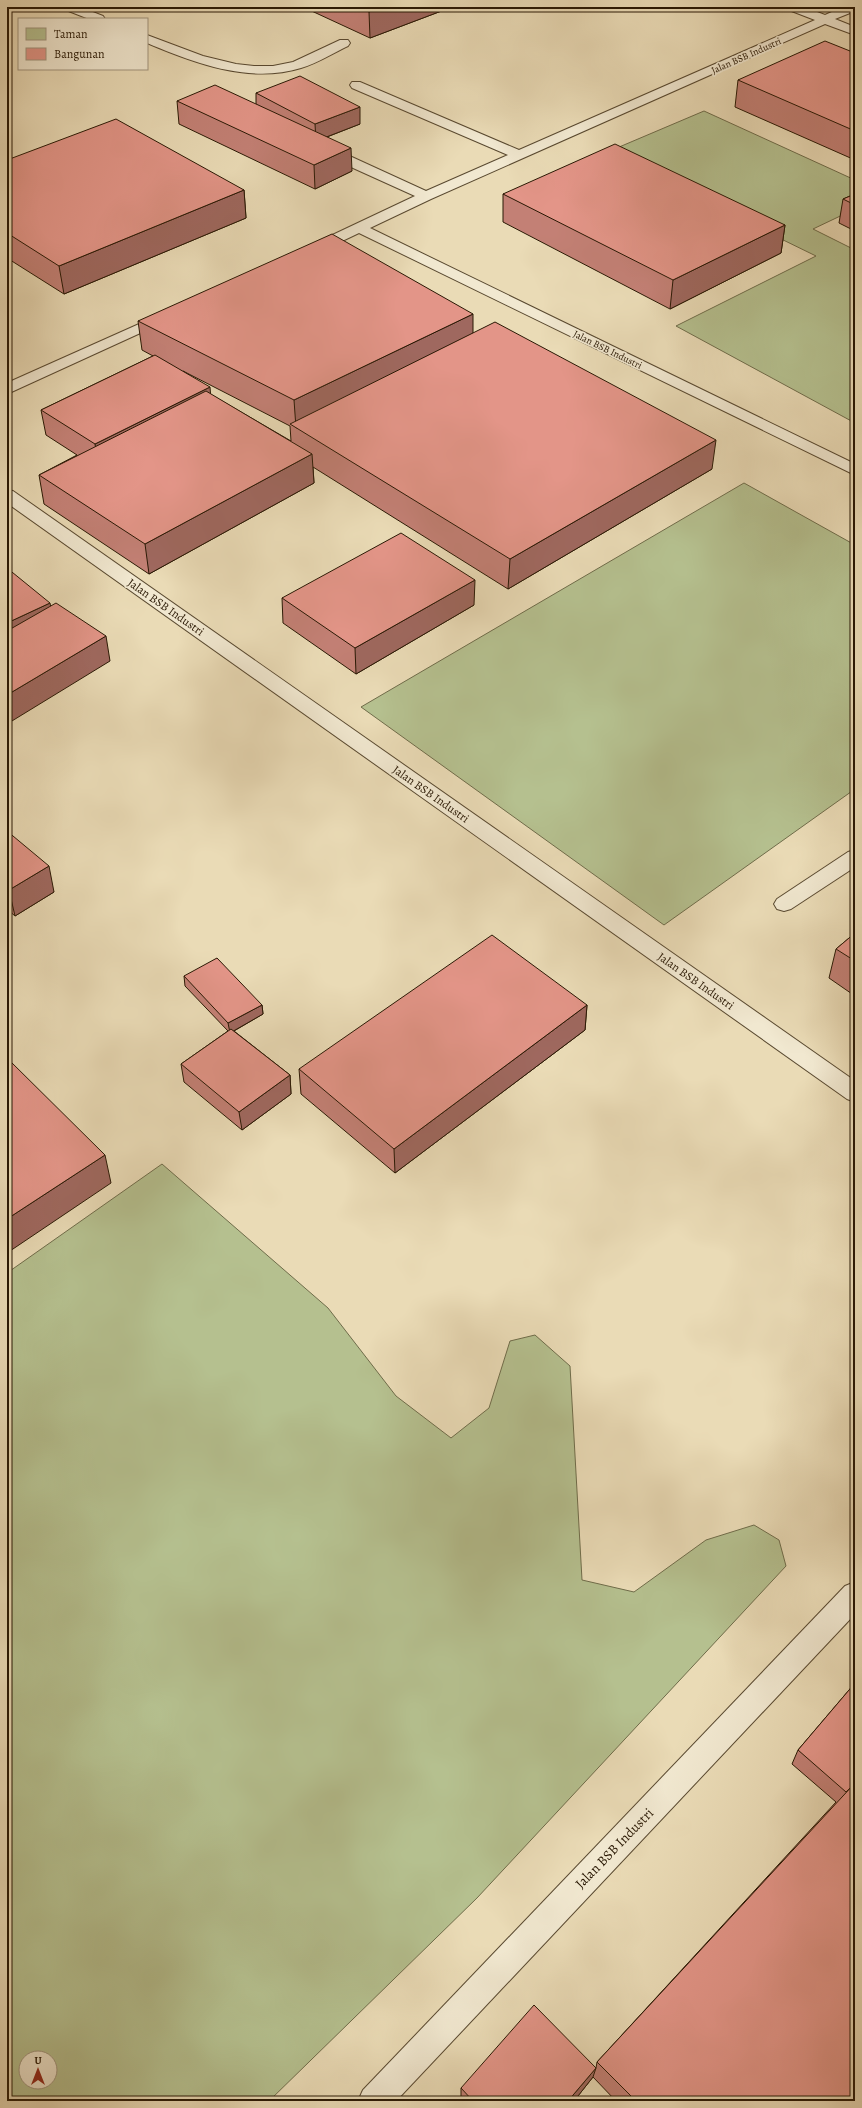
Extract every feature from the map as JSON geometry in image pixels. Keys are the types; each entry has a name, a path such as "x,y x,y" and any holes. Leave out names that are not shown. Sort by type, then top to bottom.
{"lane":[{"path":"70,7 97,18"},
{"path":"793,7 855,30"},
{"name":"Jalan BSB Industri","path":"299,256 426,196 853,7"},
{"path":"148,39 217,65 272,69 293,67 344,43"},
{"path":"356,84 520,154"},
{"path":"326,150 426,196"},
{"name":"Jalan BSB Industri","path":"360,228 855,470"},
{"path":"7,389 178,311"},
{"name":"Jalan BSB Industri","path":"7,495 855,1093"},
{"path":"784,904 855,857"},
{"name":"Jalan BSB Industri","path":"374,2101 855,1594"}],"green space":[{"path":"704,111 855,180 855,209 813,229 855,250 855,423 676,326 816,256 605,153"},
{"path":"744,483 855,545 855,789 664,925 361,707"},
{"path":"162,1164 328,1308 396,1396 451,1438 489,1408 510,1341 535,1335 570,1366 582,1580 634,1592 706,1540 754,1525 779,1540 786,1566 477,1898 269,2101 7,2101 7,1273"}],"building":[{"path":"358,7 383,7 369,12"},
{"path":"825,41 855,53 855,131 738,80"},
{"path":"300,76 360,107 315,124 256,93"},
{"path":"215,85 351,148 314,165 177,101"},
{"path":"116,119 244,190 59,266 7,233 7,160"},
{"path":"615,144 785,225 673,280 503,194"},
{"path":"855,194 855,205 843,199"},
{"path":"332,234 473,314 294,400 138,321"},
{"path":"495,322 716,440 510,559 290,424"},
{"path":"155,355 210,387 95,444 41,410"},
{"path":"206,391 312,454 145,544 39,475"},
{"path":"401,533 475,580 355,648 282,598"},
{"path":"7,568 50,603 7,623"},
{"path":"56,603 106,636 7,695 7,631"},
{"path":"7,831 49,866 9,890 7,889"},
{"path":"855,933 855,961 836,949"},
{"path":"492,935 587,1005 394,1149 299,1069"},
{"path":"217,958 262,1005 228,1023 184,976"},
{"path":"231,1029 290,1075 239,1112 181,1064"},
{"path":"7,1058 105,1155 7,1219"},
{"path":"855,1683 855,1783 846,1792 798,1750"},
{"path":"855,1783 855,2101 636,2101 597,2062"},
{"path":"534,2005 596,2068 568,2101 473,2101 461,2088"}]}
